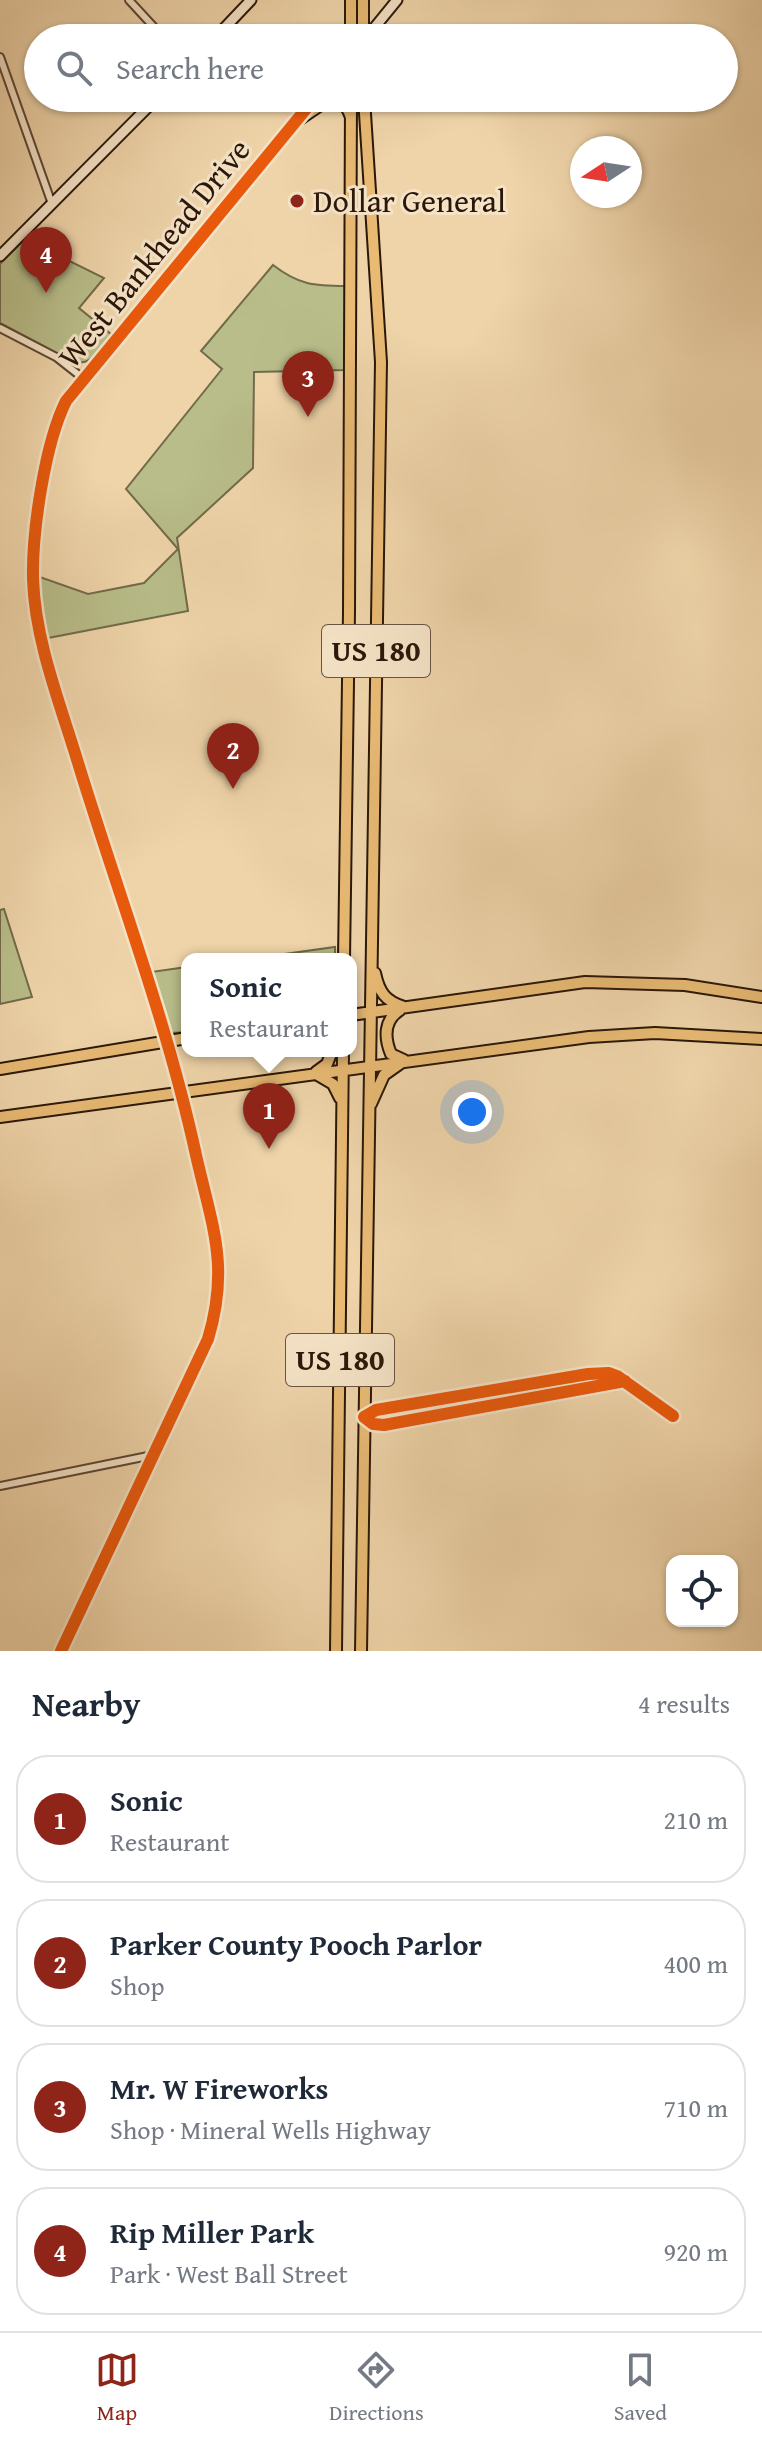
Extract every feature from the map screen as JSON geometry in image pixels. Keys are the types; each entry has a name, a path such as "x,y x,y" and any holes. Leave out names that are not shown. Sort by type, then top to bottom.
{"main road":[{"path":"351,0 351,24"},
{"path":"363,0 364,24"},
{"path":"294,123 310,112"},
{"path":"348,112 351,118"},
{"name":"US 180","path":"344,953 351,112"},
{"name":"US 180","path":"361,1651 381,362 365,112"},
{"path":"371,954 383,996 405,1007"},
{"path":"357,1014 585,982 685,985 762,997"},
{"path":"405,1007 390,1018 386,1029 391,1054 406,1061"},
{"path":"0,1117 619,1034 693,1034 762,1039"},
{"path":"0,1069 181,1039"},
{"path":"315,1073 327,1064 330,1057"},
{"name":"US 180","path":"336,1651 343,1057"},
{"path":"368,1110 384,1075 406,1061"},
{"path":"315,1073 333,1084 342,1103"}],"street":[{"path":"129,0 151,24"},
{"path":"228,24 251,0"},
{"path":"376,24 397,0"},
{"path":"0,57 52,204"},
{"path":"0,256 143,112"},
{"name":"West Bankhead Drive","path":"61,1651 208,1339 218,1307 220,1282 215,1232 168,1041 98,828 51,675 39,624 33,578 48,449 66,401 303,112"},
{"path":"0,328 56,357 84,379"},
{"path":"625,1381 384,1425 373,1424 364,1417 376,1410 609,1373 625,1381 673,1416"},
{"path":"453,1399 458,1412"},
{"path":"0,1486 153,1455"}],"green space":[{"path":"25,239 104,278 79,308 112,335 100,351 86,362 73,362 0,323 0,264"},
{"path":"273,265 307,283 346,286 345,370 254,372 253,468 177,538 188,611 48,638 37,576 88,594 144,583 178,549 126,489 222,369 201,351"},
{"path":"4,909 32,997 0,1004 0,910"},
{"path":"335,947 335,953 292,953"},
{"path":"181,968 181,1032 171,1033 167,1029 151,972"}],"cycle path":[{"path":"61,1651 208,1339 218,1289 218,1267 213,1225 171,1056 57,697 38,626 33,579 41,488 52,440 66,401 303,112"},
{"path":"625,1381 384,1425 373,1424 364,1417 376,1410 609,1373 617,1376 673,1416"}],"place":[{"name":"Dollar General","path":"297,201"},
{"name":"Rip Miller Park","path":"46,293"},
{"name":"Mr. W Fireworks","path":"308,417"},
{"name":"Parker County Pooch Parlor","path":"233,789"},
{"name":"Sonic","path":"269,1149"}]}
